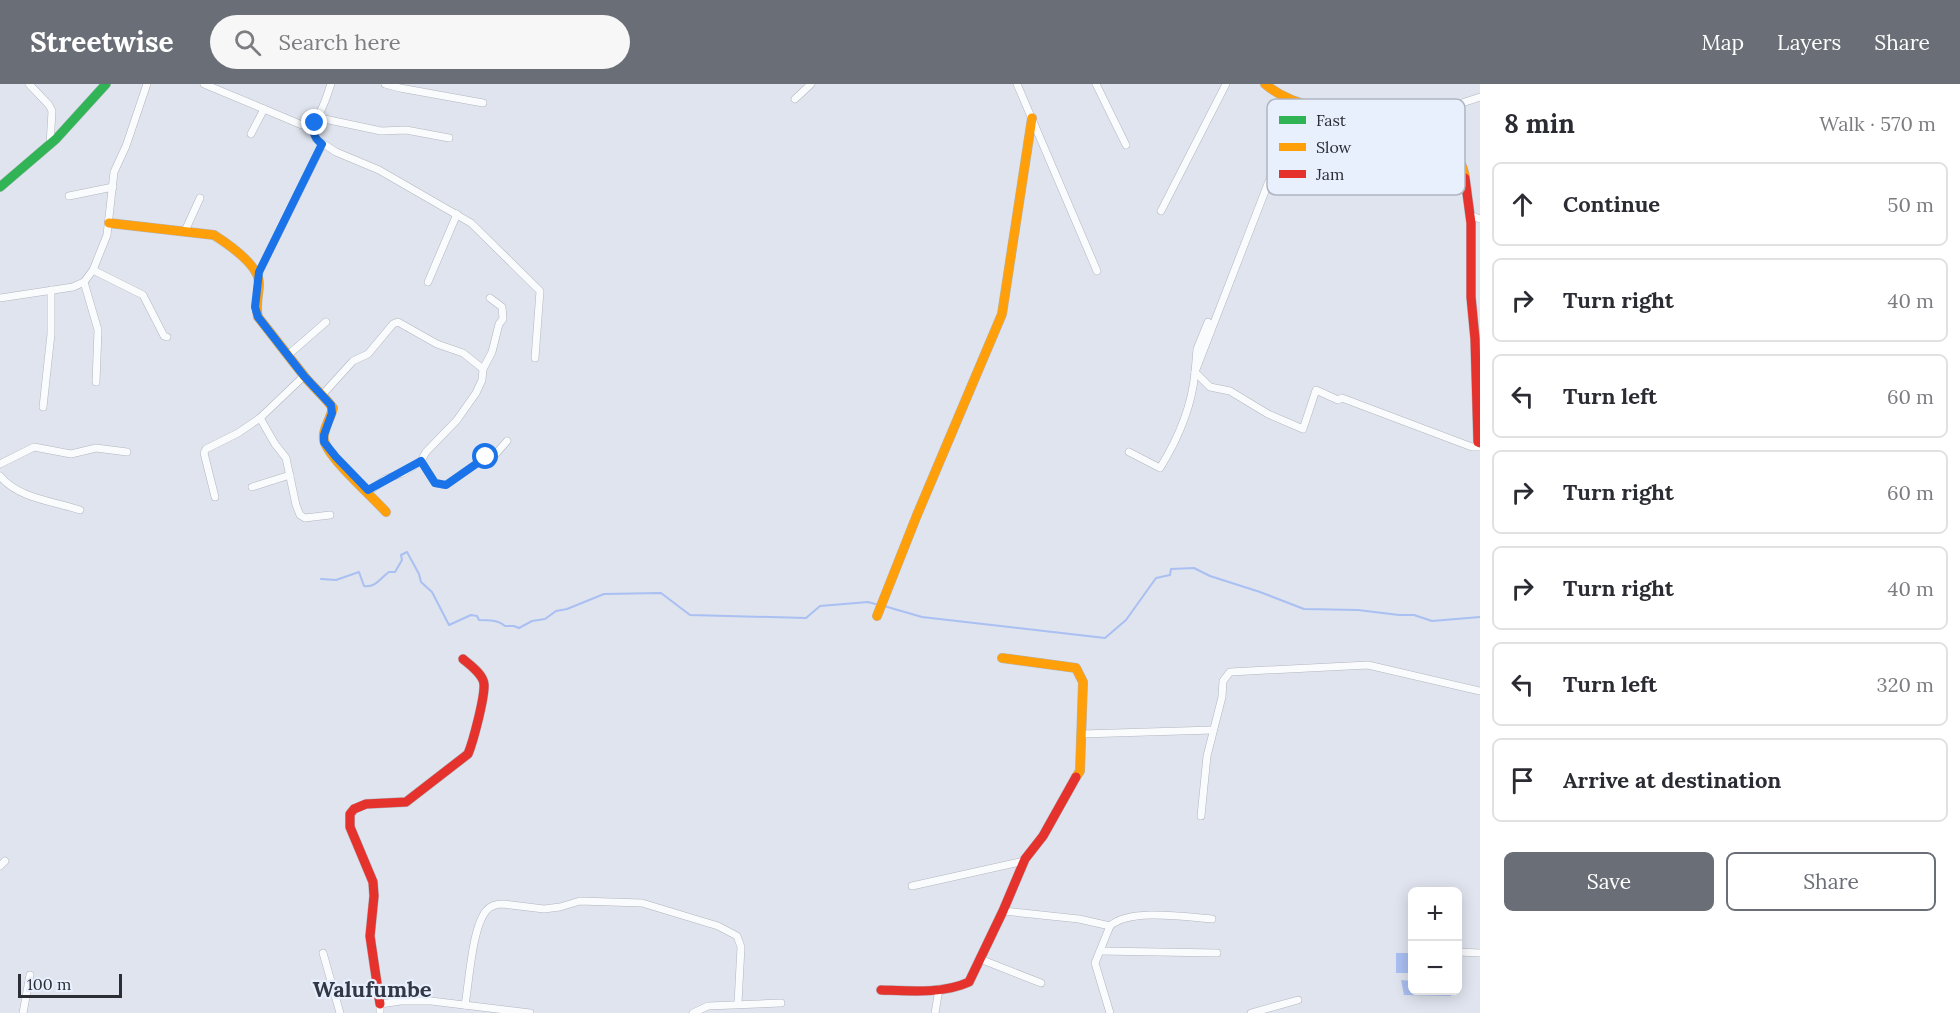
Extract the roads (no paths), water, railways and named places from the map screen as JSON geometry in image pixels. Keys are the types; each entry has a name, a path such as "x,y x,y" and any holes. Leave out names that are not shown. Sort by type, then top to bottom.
{"street":[{"path":"29,84 52,111 50,147"},
{"path":"0,186 50,147 91,104 106,84"},
{"path":"0,298 73,287 84,282 93,270 104,245 109,223 114,172 126,146 147,84"},
{"path":"204,84 302,125 313,126"},
{"path":"331,84 322,109 315,117 313,126 316,139 322,144 379,170 474,225 540,291 535,358"},
{"path":"386,84 397,88 483,103"},
{"path":"795,99 811,84"},
{"path":"1017,84 1097,271"},
{"path":"1096,84 1126,145"},
{"path":"1161,211 1227,84"},
{"path":"1265,84 1274,93 1286,99"},
{"path":"1465,102 1480,97"},
{"path":"251,134 264,109"},
{"path":"315,117 380,130 406,130 449,138"},
{"path":"877,616 1002,314 1032,118"},
{"path":"322,144 259,272 255,307 258,317 304,376 323,394 333,408 324,442 386,512"},
{"path":"1195,372 1210,387 1230,391 1268,414 1303,429 1316,390 1338,400 1342,398 1478,445 1475,339 1471,297 1470,215 1465,182"},
{"path":"1195,372 1267,186"},
{"path":"69,196 113,187"},
{"path":"185,231 200,198"},
{"path":"428,282 457,214"},
{"path":"1470,215 1480,219"},
{"path":"109,223 205,233 218,237 259,272"},
{"path":"93,270 143,295 164,336 167,337"},
{"path":"84,282 98,330 96,382"},
{"path":"43,407 51,334 51,290"},
{"path":"368,490 421,461 426,452 452,427 476,393 503,317 502,307 490,298"},
{"path":"288,355 326,322"},
{"path":"323,394 353,361 366,356 393,324 398,322 437,344 463,353 483,369"},
{"path":"1129,452 1160,468 1185,416 1193,389 1197,349 1208,322"},
{"path":"215,497 204,451 260,418 304,376"},
{"path":"260,418 286,458 296,505 302,517 330,515"},
{"path":"421,461 435,483 446,485 486,457 493,457 507,441"},
{"path":"0,464 34,447 71,454 96,448 127,452"},
{"path":"252,487 290,475"},
{"path":"0,476 27,495 80,510"},
{"path":"881,990 939,989 965,985 969,982 1025,860 1043,836 1080,771 1083,682 1076,668 1002,658"},
{"path":"463,659 479,674 484,683 473,742 468,754 406,802 366,804 354,809 350,814 350,827 354,840 373,882 370,936 380,1009 421,1001 530,1013"},
{"path":"1201,816 1207,756 1222,697 1223,681 1230,672 1368,665 1480,691"},
{"path":"1082,734 1214,730"},
{"path":"912,886 1025,860"},
{"path":"465,1005 476,938 482,918 488,909 496,904 551,908 579,901 651,905 683,917 713,924 734,934 739,939 741,947 738,1003"},
{"path":"1003,911 1079,919 1110,926"},
{"path":"1110,1013 1095,963 1110,926 1122,919 1159,915 1212,919"},
{"path":"1100,951 1217,953"},
{"path":"323,952 340,1013"},
{"path":"1462,952 1480,953"},
{"path":"980,959 1041,983"},
{"path":"23,1013 30,975"},
{"path":"935,1013 939,989"},
{"path":"1251,1013 1298,999"},
{"path":"693,1013 708,1006 782,1003"}],"water":[{"path":"1396,953 1408,953 1408,973 1396,973"},
{"path":"1401,980 1408,981 1408,995 1451,996 1404,995"}],"waterway":[{"path":"321,579 336,580 359,572 364,586 372,586 389,572 395,572 402,560 401,555 407,552 421,582 432,592 449,625 471,615 477,616 479,620 519,628 532,621 545,619 556,611 604,594 661,593 690,615 806,618 820,606 868,602 879,605"},
{"path":"884,606 922,617 1105,638 1126,620 1156,578 1170,575 1171,569 1194,568 1210,576 1304,609 1358,610 1414,615 1432,621 1480,617"}],"district":[{"name":"Walufumbe","path":"372,989"}]}
